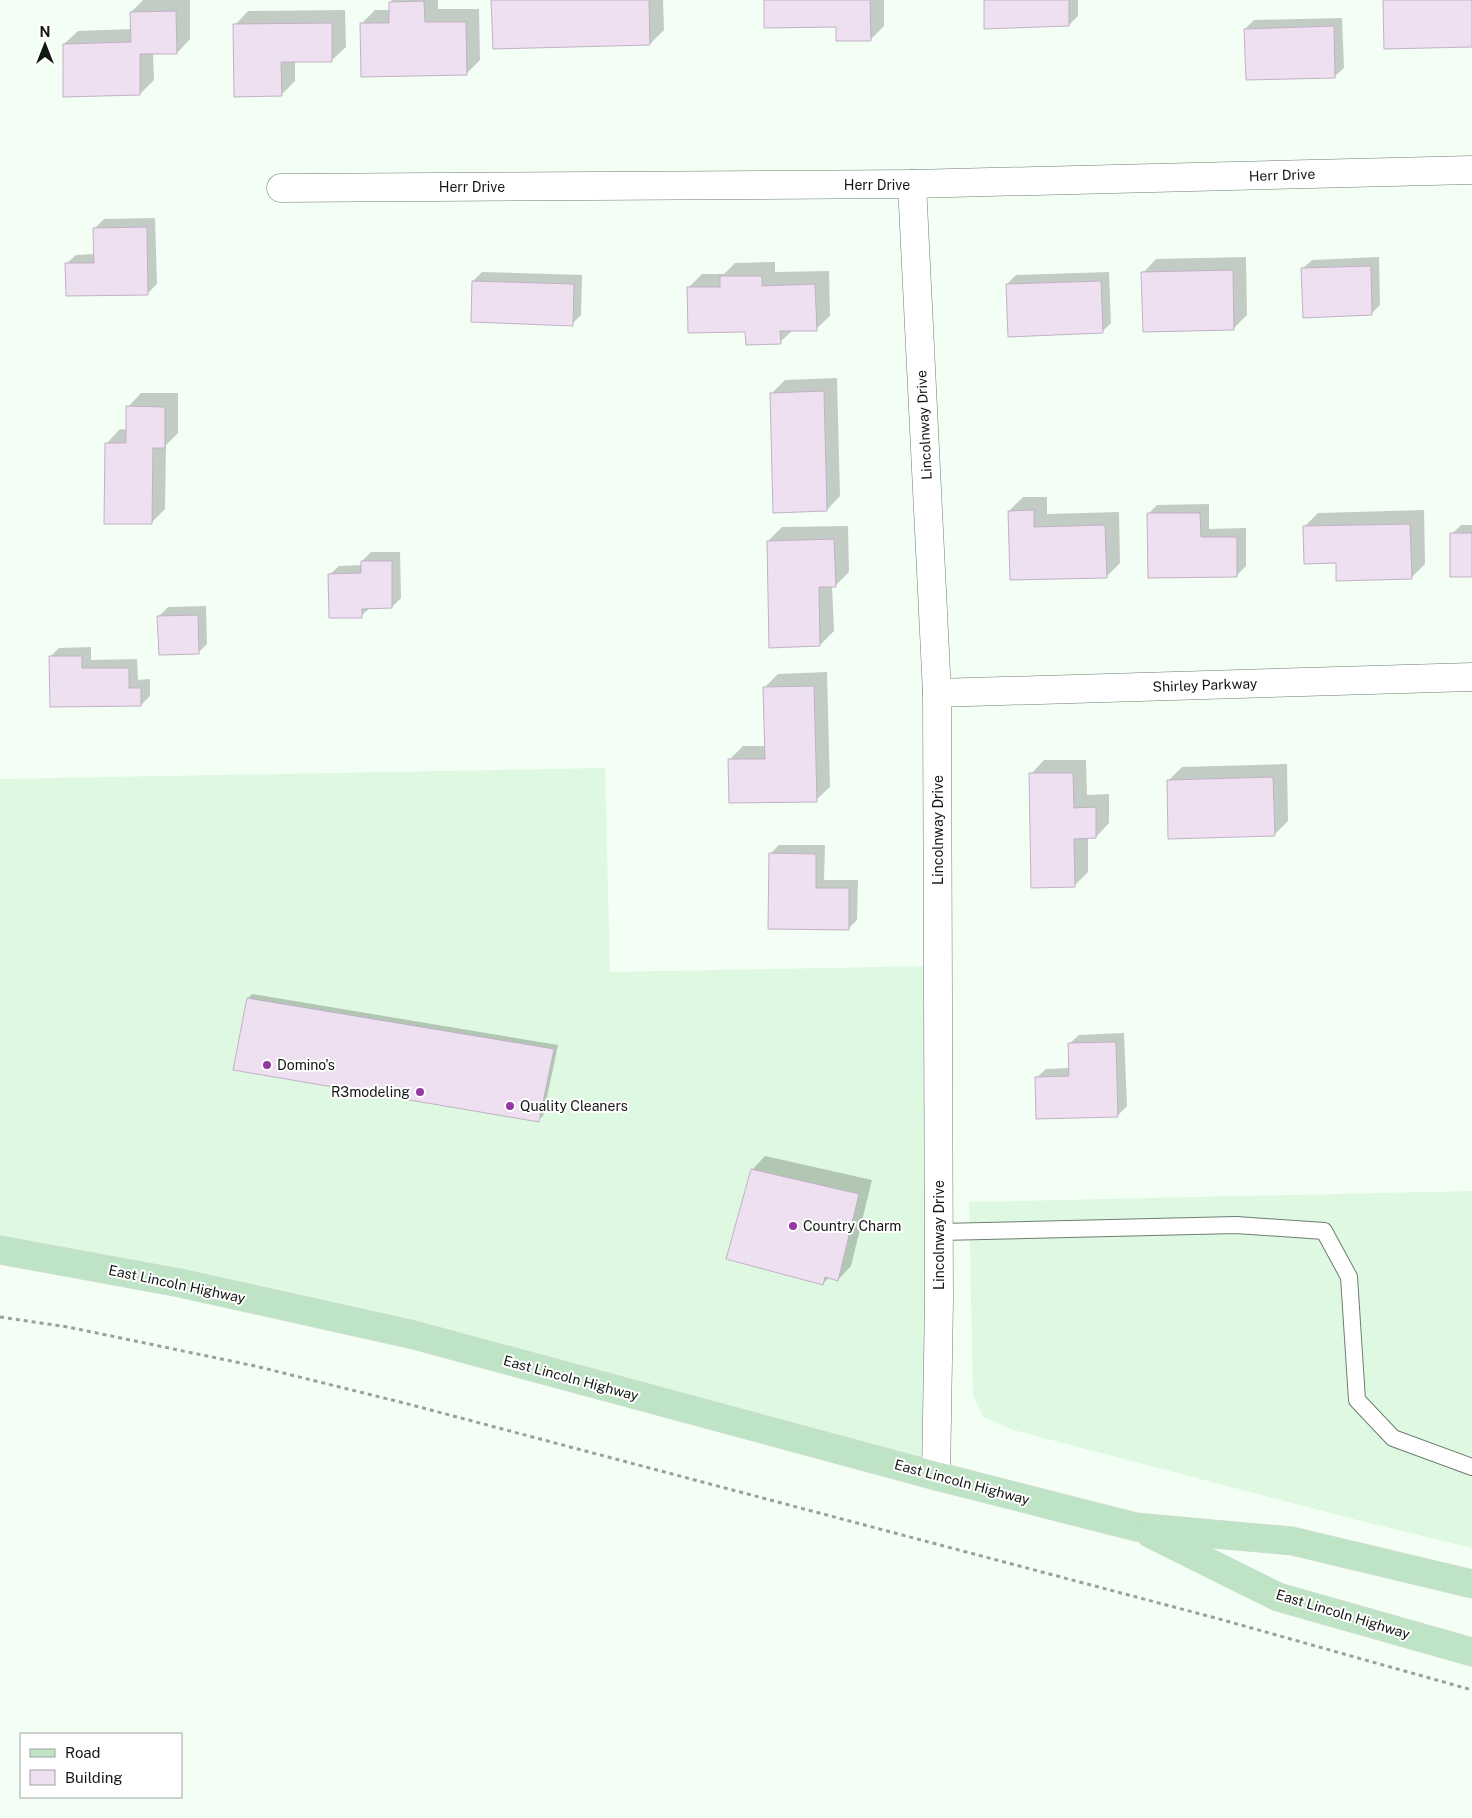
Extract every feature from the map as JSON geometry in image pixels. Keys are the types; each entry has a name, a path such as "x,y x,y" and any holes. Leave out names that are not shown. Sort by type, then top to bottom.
{"main road":[{"name":"East Lincoln Highway","path":"0,1250 180,1283 414,1336 936,1476 1136,1527 1292,1541 1472,1584"},
{"name":"East Lincoln Highway","path":"1136,1527 1278,1597 1472,1652"}],"street":[{"name":"Herr Drive","path":"281,188 912,184 1472,170"},
{"name":"Lincolnway Drive","path":"912,184 937,693 939,1232 936,1476"},
{"name":"Shirley Parkway","path":"937,693 1472,677"}],"lane":[{"path":"939,1232 1236,1225 1324,1231 1349,1277 1357,1400 1393,1438 1472,1467"}],"path":[{"path":"0,1317 68,1327 245,1364 408,1404 1223,1620 1472,1690"}],"shaded area":[{"path":"605,768 610,972 928,966 929,1467 0,1241 0,779"},
{"path":"1472,1191 1472,1548 1013,1430 983,1417 973,1395 969,1202"}],"building":[{"path":"491,0 649,0 650,45 493,49"},
{"path":"764,0 870,0 871,41 836,41 836,27 764,28"},
{"path":"984,0 1069,0 1069,26 984,29"},
{"path":"1383,0 1472,0 1472,47 1384,49"},
{"path":"424,1 425,22 466,22 467,75 361,77 360,23 389,23 389,2"},
{"path":"176,11 177,54 140,54 140,95 63,97 63,44 131,42 130,12"},
{"path":"332,23 332,62 281,62 282,96 234,97 233,24"},
{"path":"1334,26 1335,78 1246,80 1244,29"},
{"path":"147,227 148,295 66,296 65,263 94,263 93,228"},
{"path":"1371,266 1372,315 1303,318 1301,268"},
{"path":"1233,270 1234,330 1143,332 1141,272"},
{"path":"720,276 762,276 762,286 815,284 817,331 780,331 781,344 746,345 745,332 688,333 687,287 720,287"},
{"path":"472,281 574,284 573,326 471,322"},
{"path":"1101,281 1103,333 1008,337 1006,284"},
{"path":"824,391 827,511 773,513 770,393"},
{"path":"126,406 165,407 165,448 153,448 152,524 104,524 105,443 126,443"},
{"path":"1034,510 1034,527 1105,525 1107,578 1010,580 1008,511"},
{"path":"1147,513 1200,513 1201,537 1237,537 1237,577 1148,578"},
{"path":"1410,524 1412,579 1336,581 1336,563 1304,564 1303,526"},
{"path":"1450,533 1472,533 1472,577 1450,577"},
{"path":"834,539 836,587 819,587 820,646 769,648 767,541"},
{"path":"361,561 392,561 392,608 362,609 362,618 329,618 328,574 361,573"},
{"path":"198,615 199,654 159,655 157,616"},
{"path":"49,656 82,656 82,668 129,668 129,688 141,688 141,706 50,707"},
{"path":"814,686 817,802 729,803 728,759 765,759 763,687"},
{"path":"1029,773 1073,773 1074,808 1096,807 1096,838 1074,839 1075,887 1031,888"},
{"path":"1273,777 1275,836 1168,839 1167,780"},
{"path":"769,853 816,854 816,888 849,888 849,930 768,929"},
{"path":"247,998 554,1049 539,1122 233,1070"},
{"path":"1116,1042 1118,1117 1036,1119 1035,1077 1069,1076 1068,1043"},
{"name":"Country Charm","path":"751,1169 859,1194 838,1281 825,1277 823,1285 726,1259"}],"place":[{"name":"Domino's","path":"267,1065"},
{"name":"R3modeling","path":"420,1092"},
{"name":"Quality Cleaners","path":"510,1106"},
{"name":"Country Charm","path":"793,1226"}]}
